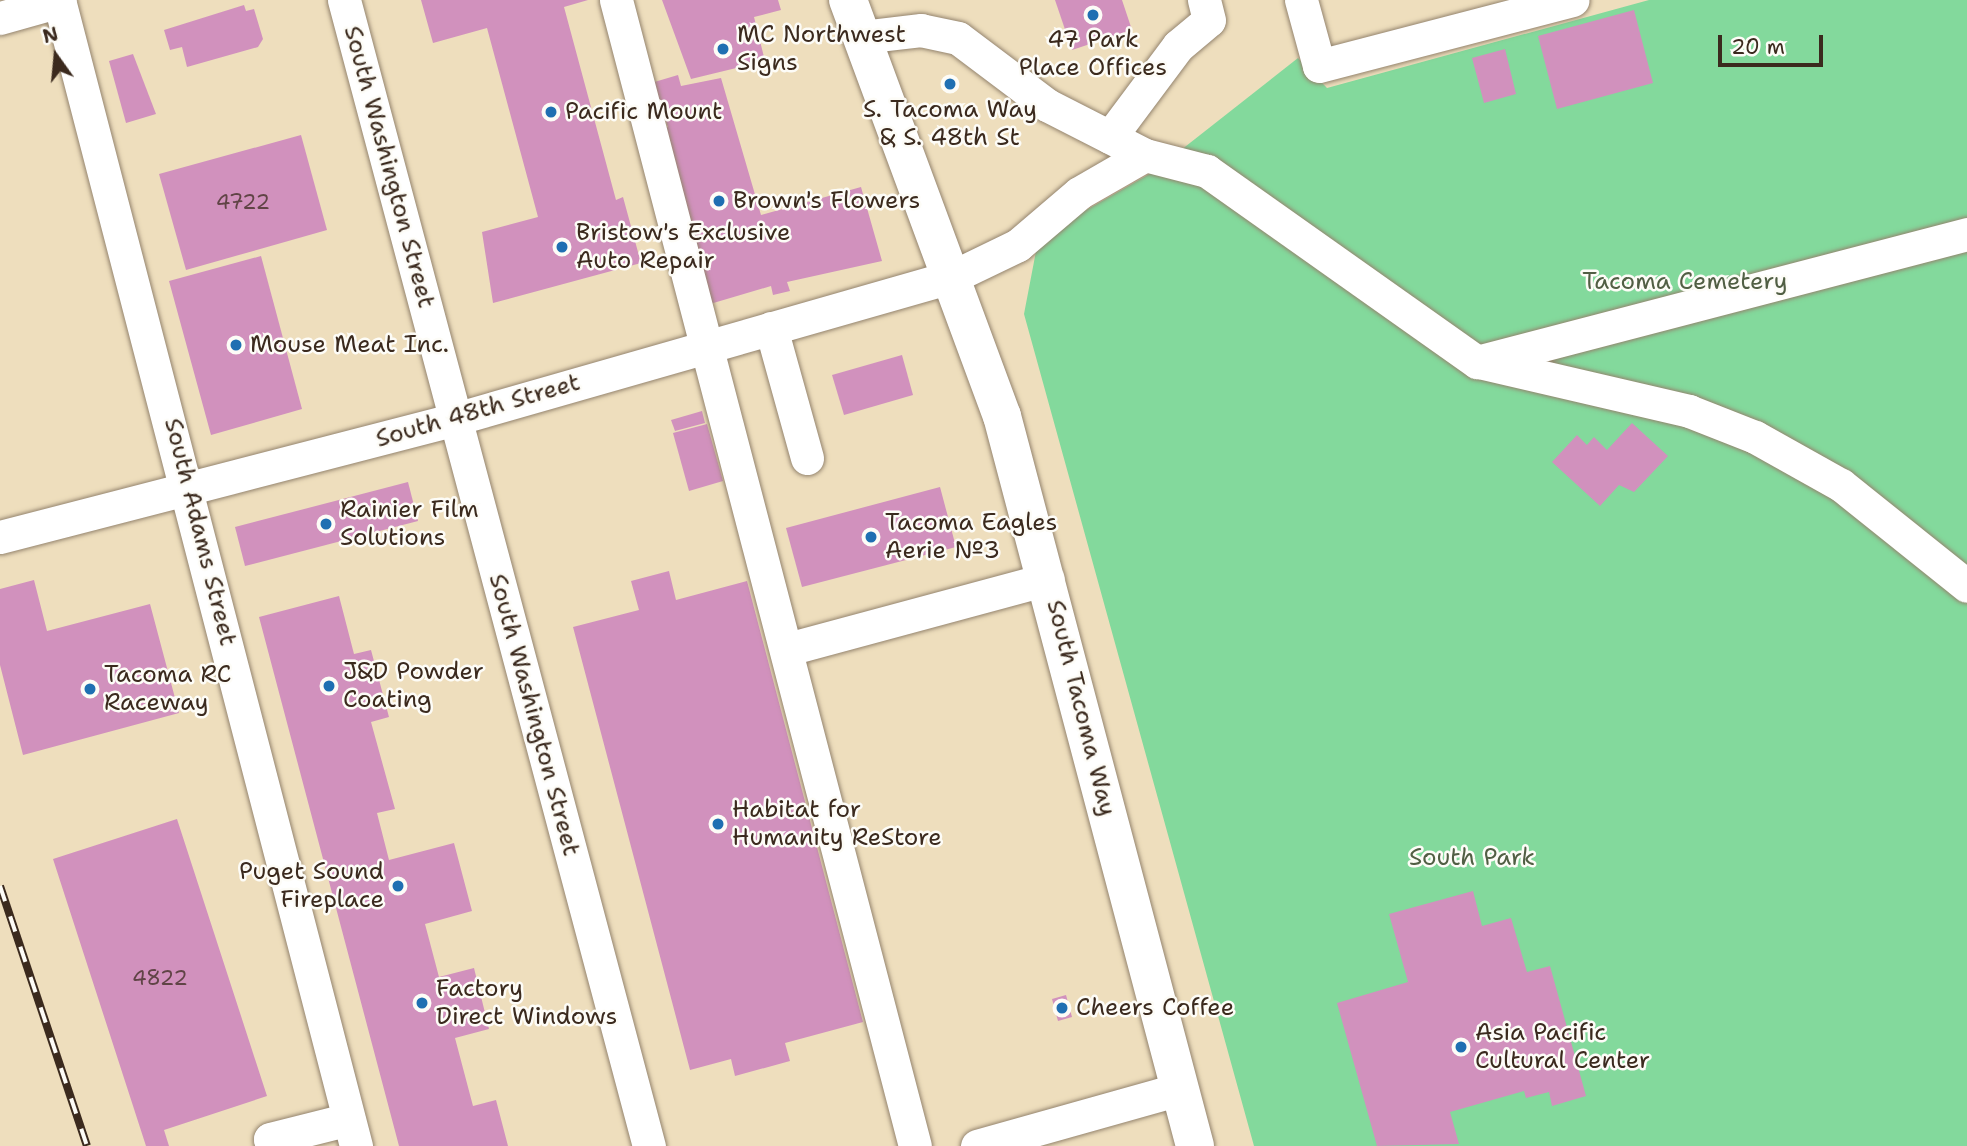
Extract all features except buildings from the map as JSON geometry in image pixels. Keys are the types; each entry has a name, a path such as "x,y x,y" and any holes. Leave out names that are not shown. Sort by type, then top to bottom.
{"main road":[{"name":"South Tacoma Way","path":"848,0 954,276 1048,579 1195,1146"}],"street":[{"name":"South Washington Street","path":"344,0 649,1146"},
{"path":"616,0 710,345 915,1146"},
{"path":"1110,138 1178,46 1209,20 1204,0"},
{"path":"1301,0 1319,66 1573,0"},
{"path":"0,18 60,1"},
{"name":"South Adams Street","path":"60,1 189,490 352,1132"},
{"path":"862,37 921,30 958,38 1047,105 1145,155 1207,171 1477,362 1689,411 1755,437 1842,485 1966,581"},
{"name":"South 48th Street","path":"0,537 455,419 954,276 1018,245 1079,193 1145,155"},
{"path":"1477,362 1967,234"},
{"path":"771,328 807,458"},
{"path":"788,649 1048,579"},
{"path":"976,1146 1180,1089"},
{"path":"272,1146 270,1139 352,1132"}],"green space":[{"path":"1649,0 1967,0 1967,1146 1254,1146 1024,314 1037,246 1060,225 1153,172 1298,58 1327,88"}],"railway":[{"path":"0,886 87,1146"}],"place":[{"name":"47 Park Place Offices","path":"1093,15"},
{"name":"MC Northwest Signs","path":"723,49"},
{"name":"S. Tacoma Way & S. 48th St","path":"950,84"},
{"name":"Pacific Mount","path":"551,112"},
{"name":"Brown's Flowers","path":"719,201"},
{"name":"Bristow's Exclusive Auto Repair","path":"562,247"},
{"name":"Mouse Meat Inc.","path":"236,345"},
{"name":"Rainier Film Solutions","path":"326,524"},
{"name":"Tacoma Eagles Aerie №3","path":"871,537"},
{"name":"J&D Powder Coating","path":"329,686"},
{"name":"Tacoma RC Raceway","path":"90,689"},
{"name":"Habitat for Humanity ReStore","path":"718,824"},
{"name":"Puget Sound Fireplace","path":"398,886"},
{"name":"Factory Direct Windows","path":"422,1003"},
{"name":"Cheers Coffee","path":"1062,1008"},
{"name":"Asia Pacific Cultural Center","path":"1461,1047"}],"park label":[{"name":"Tacoma Cemetery","path":"1685,282"},
{"name":"South Park","path":"1472,858"}]}
